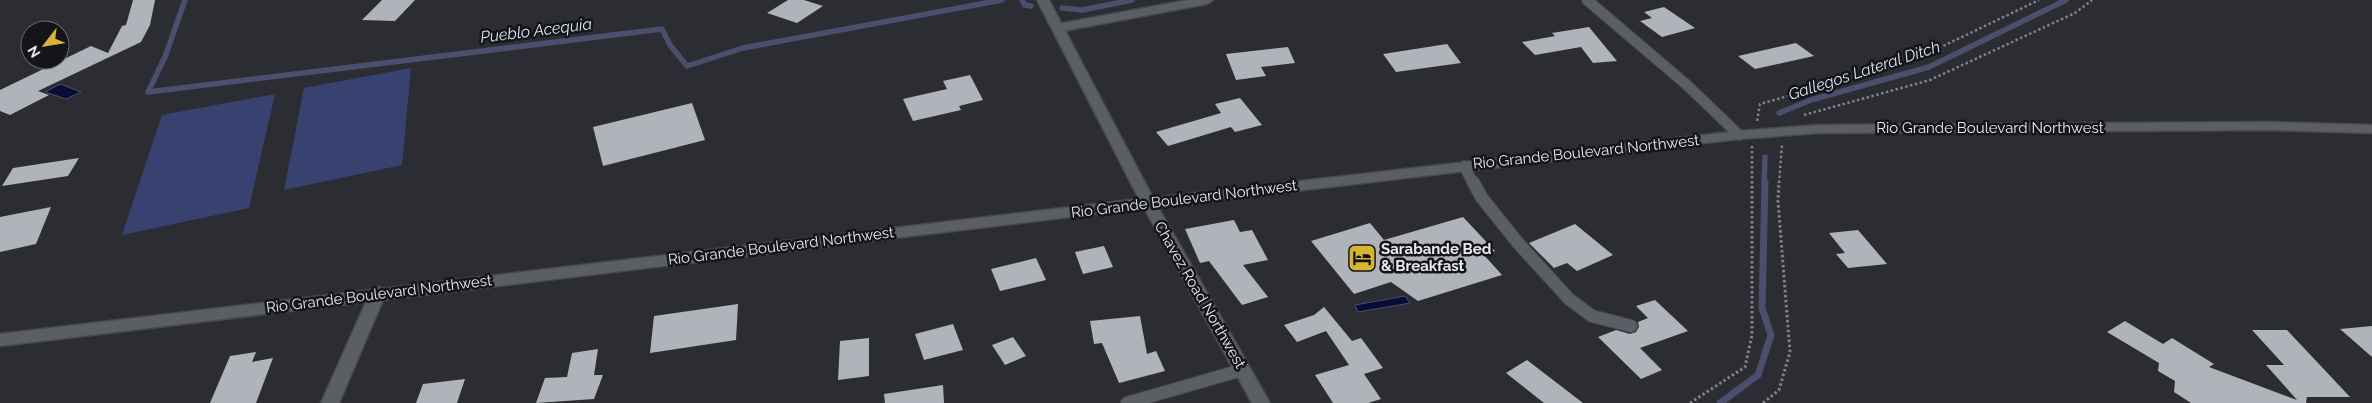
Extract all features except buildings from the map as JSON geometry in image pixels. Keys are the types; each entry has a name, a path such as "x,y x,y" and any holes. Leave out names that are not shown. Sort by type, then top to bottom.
{"street":[{"name":"Chavez Road Northwest","path":"1043,0 1148,204 1261,403"},
{"path":"1058,28 1207,0"},
{"name":"Rio Grande Boulevard Northwest","path":"0,340 378,293 1739,135 1829,129 2260,126 2372,129"},
{"path":"330,403 378,293"}],"lane":[{"path":"1587,0 1687,85 1739,135"},
{"path":"1464,166 1482,198 1518,244 1569,299 1592,316 1631,326"},
{"path":"1127,403 1242,370"}],"path":[{"path":"1690,403 1745,367 1752,335 1752,145 1756,134 1760,104 1793,93 1914,60 2039,0"},
{"path":"1763,403 1779,390 1790,352 1778,201 1782,145 1789,120 1930,80 2075,12 2092,0"}],"shaded area":[{"path":"411,68 402,165 284,190 304,88"},
{"path":"60,84 81,92 66,99 45,92"},
{"path":"275,94 249,208 122,235 162,115"},
{"path":"1405,296 1410,303 1358,312 1355,305"}],"waterway":[{"name":"Pueblo Acequia","path":"185,0 165,57 148,92 662,29 670,45 687,66 743,48 1002,0"},
{"name":"Pueblo Acequia","path":"1022,0 1025,5 1031,6"},
{"name":"Pueblo Acequia","path":"1062,8 1082,10 1132,0"},
{"name":"Gallegos Lateral Ditch","path":"1779,113 1811,100 1929,67 2066,0"},
{"name":"Gallegos Lateral Ditch","path":"1764,183 1765,157"},
{"name":"Gallegos Lateral Ditch","path":"1720,403 1758,375 1771,335 1762,308 1765,182"}],"place":[{"name":"Sarabande Bed & Breakfast","path":"1362,258"}]}
